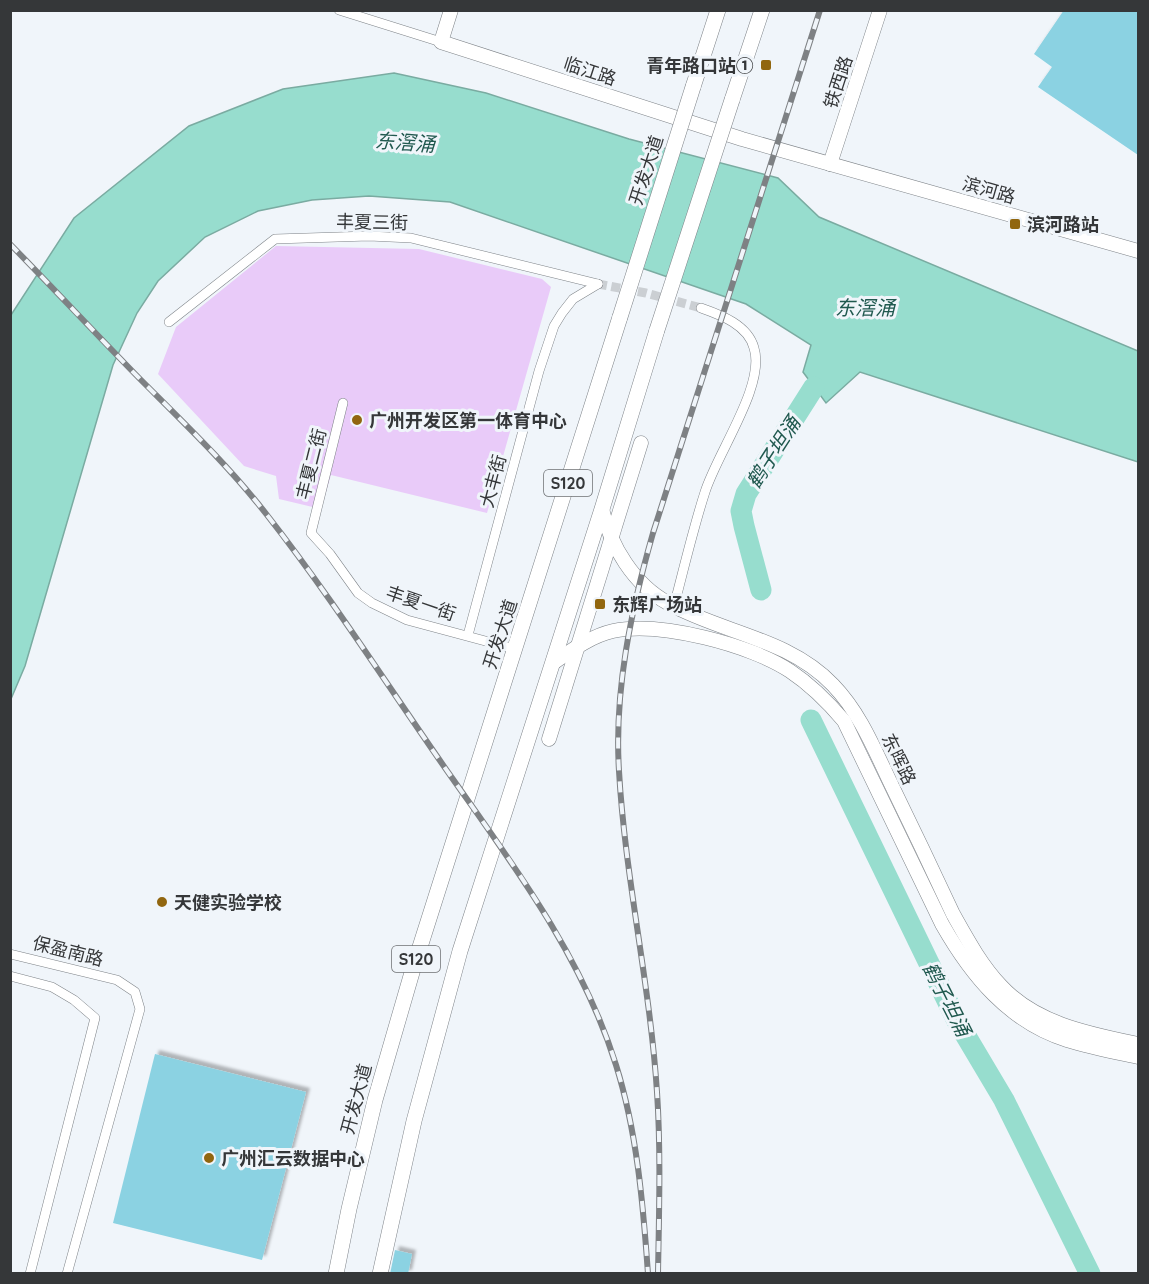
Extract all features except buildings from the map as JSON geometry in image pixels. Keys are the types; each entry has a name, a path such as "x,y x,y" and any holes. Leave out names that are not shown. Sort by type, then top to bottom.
{"main road":[{"name":"开发大道","path":"336,1274 375,1100 413,969 718,10"},
{"name":"S120","path":"380,1274 414,1121 460,951 657,330 762,10"}],"street":[{"name":"临江路","path":"339,10 731,135 830,164"},
{"path":"441,42 451,10"},
{"name":"铁西路","path":"830,164 880,10"},
{"name":"滨河路","path":"830,164 1138,251"},
{"name":"丰夏三街","path":"169,322 275,239 369,236 411,238 598,284"},
{"name":"大丰街","path":"468,635 551,334 562,313 573,299 598,284"},
{"path":"674,606 705,491 722,449 746,401 754,380 757,363 754,347 749,337 720,315 702,308"},
{"name":"丰夏二街","path":"311,533 344,403"},
{"path":"549,739 641,443"},
{"name":"东晖路","path":"602,509 611,537 639,581 657,596 674,606 770,643 798,657 818,670 855,710 953,914 970,945 1001,986 1030,1010 1050,1020 1138,1044"},
{"name":"丰夏一街","path":"311,533 330,554 358,593 372,603 407,620 515,649"},
{"name":"东晖路","path":"553,663 579,645 612,632 630,629 658,630 709,639 775,662 790,671 830,704 844,721 942,924 960,955 983,984 1010,1010 1048,1033 1066,1040 1138,1056"},
{"name":"保盈南路","path":"10,954 117,980 135,992 140,1009 67,1274"},
{"path":"10,976 52,987 74,1000 95,1018 30,1274"}],"shaded area":[{"name":"广州开发区第一体育中心","path":"276,246 419,249 542,279 551,287 487,513 331,475 321,509 279,499 276,476 244,466 158,374 176,327"}],"water":[{"name":"东滘涌","path":"394,73 486,93 629,139 778,178 819,217 1138,351 1138,462 860,372 826,403 803,372 811,345 746,304 450,202 369,196 312,200 258,211 205,237 158,281 137,313 113,365 25,666 11,699 11,315 74,218 189,126 283,89"}],"waterway":[{"name":"鹤子坦涌","path":"761,590 741,511 746,494 814,387"},
{"name":"鹤子坦涌","path":"811,720 957,1021 1004,1100 1090,1274"}],"tunnel":[{"path":"598,284 646,293 701,308"}],"railway":[{"path":"658,1274 657,1092 649,1011 622,811 618,741 622,681 631,621 653,533 820,10"},
{"path":"10,244 206,445 267,515 337,611 544,913 585,987 616,1065 634,1142 648,1274"}],"place":[{"name":"青年路口站①","path":"766,65"},
{"name":"滨河路站","path":"1015,224"},
{"name":"广州开发区第一体育中心","path":"357,420"},
{"name":"东辉广场站","path":"600,604"},
{"name":"天健实验学校","path":"162,902"},
{"name":"广州汇云数据中心","path":"209,1158"}]}
